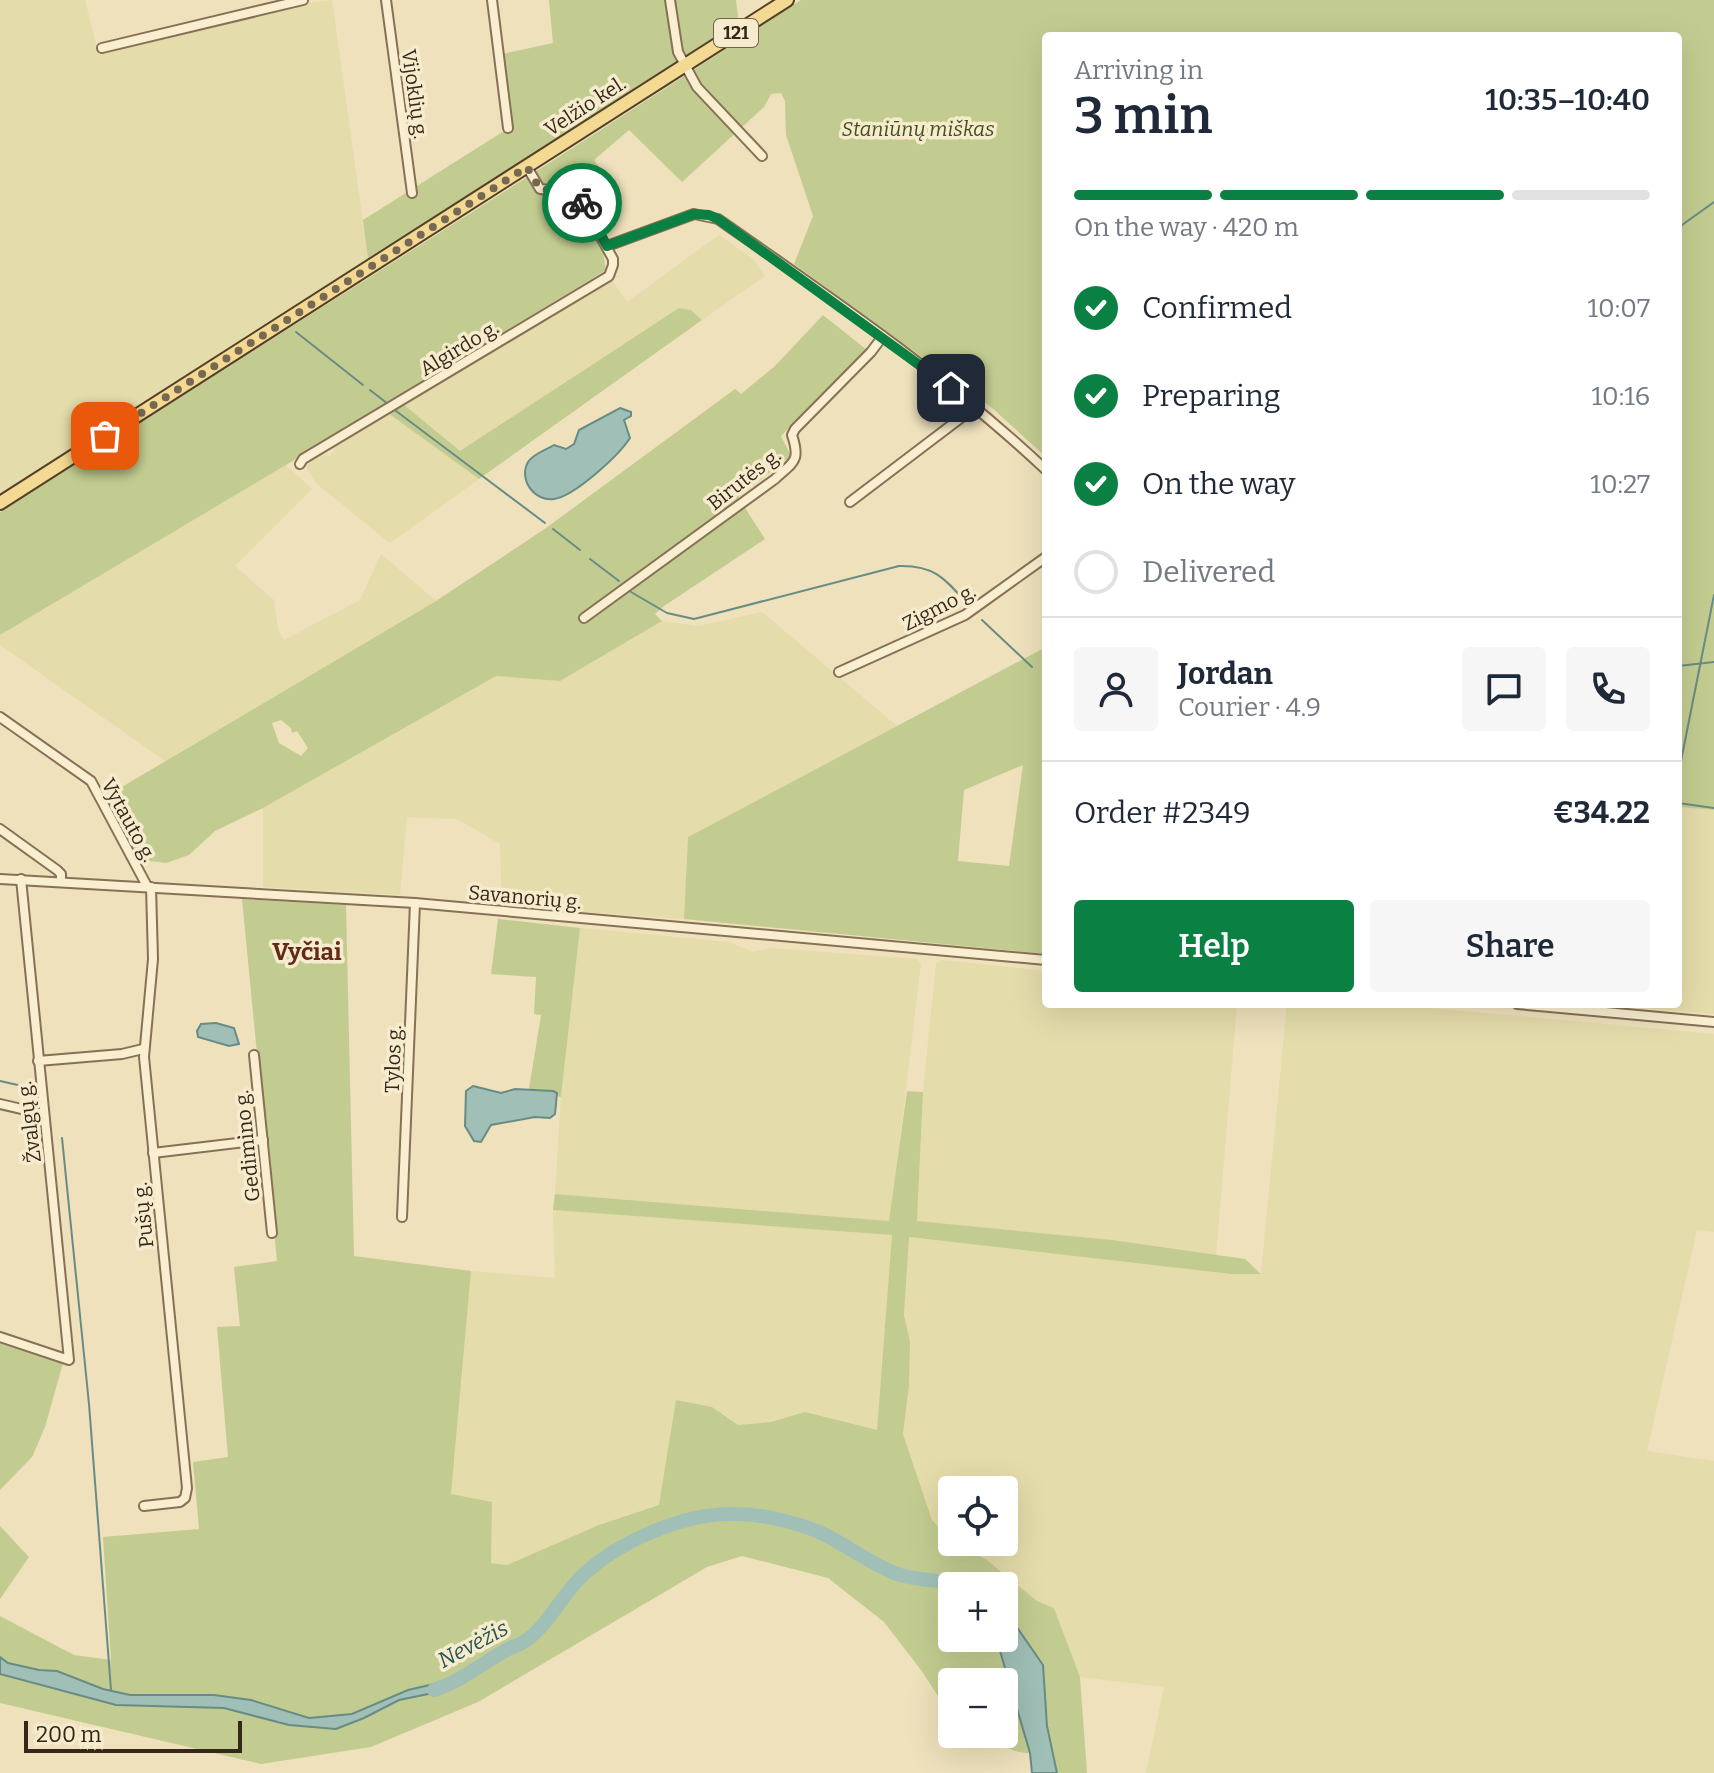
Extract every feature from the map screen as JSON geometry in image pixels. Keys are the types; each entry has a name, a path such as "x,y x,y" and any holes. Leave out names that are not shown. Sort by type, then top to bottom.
{"main road":[{"name":"Velžio kel.","path":"0,503 787,0"}],"street":[{"path":"102,48 303,0"},
{"name":"Vijoklių g.","path":"386,0 412,193"},
{"path":"492,0 508,128"},
{"path":"670,0 678,52 697,87 762,156"},
{"path":"527,167 540,189 571,192 579,198 607,246 694,214 709,215 883,336 974,405 1042,466"},
{"name":"Algirdo g.","path":"300,464 303,459 604,280 613,265 607,246"},
{"name":"Birutės g.","path":"584,618 775,479 795,461 798,451 792,435 795,429 883,336"},
{"path":"850,502 974,405"},
{"name":"Zigmo g.","path":"839,672 965,615 1042,560"},
{"name":"Vytauto g.","path":"0,717 91,781 149,887"},
{"path":"0,829 57,870 61,874 61,882"},
{"name":"Savanorių g.","path":"0,879 415,903 1042,960"},
{"name":"Žvalgų g.","path":"0,1337 69,1360 21,879"},
{"name":"Pušų g.","path":"144,1506 180,1502 185,1498 187,1488 143,1049 153,959 149,887"},
{"name":"Tylos g.","path":"402,1217 415,903"},
{"path":"1561,1008 1714,1022"},
{"path":"38,1061 122,1054 143,1049"},
{"name":"Gedimino g.","path":"254,1055 272,1233"},
{"path":"0,1104 43,1114"},
{"path":"153,1153 263,1140"}],"shaded area":[{"path":"0,0 85,0 98,52 289,5 332,0 368,258 0,495"},
{"path":"719,235 753,259 765,276 702,320 691,310 679,308 459,452 403,404 612,280 627,302"},
{"path":"388,413 479,479 390,543 317,484 306,467 313,456 330,456 337,445"},
{"path":"286,465 312,489 235,566 274,600 278,629 284,640 360,600 381,554 436,601 165,761 0,645 0,635"},
{"path":"762,612 897,726 688,837 684,919 502,906 500,844 457,819 407,817 400,895 263,887 263,808 496,676 560,681 662,621 699,626"},
{"path":"1682,807 1714,810 1714,1014 1646,1008 1682,1008"},
{"path":"580,928 730,942 752,952 771,948 917,959 921,964 890,1221 555,1194 561,1097"},
{"path":"942,960 1042,971 1042,1008 1237,1008 1216,1256 1112,1240 917,1221 923,1092 936,964"},
{"path":"1287,1008 1431,1008 1714,1034 1714,1232 1697,1230 1647,1451 1714,1461 1714,1773 1146,1773 1164,1687 1080,1677 1054,1608 1037,1601 1018,1585 1018,1572 1002,1572 980,1556 1018,1556 1018,1476 938,1476 938,1526 932,1520 903,1434 909,1386 910,1342 904,1315 909,1237 1231,1274 1261,1274"},
{"path":"553,1210 892,1235 877,1431 805,1412 771,1422 738,1425 712,1407 659,1505 599,1525 507,1565 490,1562 451,1494 471,1271 555,1278"}],"green space":[{"path":"549,0 736,0 739,24 368,258 363,220 512,126 502,54 553,43"},
{"name":"Staniūnų miškas","path":"801,0 1714,0 1714,810 1682,807 1682,32 1042,32 1042,453 991,407 794,264 813,216 786,135 785,101 781,93 771,94 764,107 682,182 629,130 594,160 621,204 587,226 603,252 606,270 0,635 0,512"},
{"path":"679,308 691,310 702,320 479,479 388,413 403,404 460,451"},
{"path":"823,315 867,350 781,436 791,456 738,497 765,539 664,606 655,614 662,621 560,681 496,676 263,808 215,831 189,855 166,863 135,859 104,800 110,794 436,601 546,528 735,389 741,394 775,366","holes":["281,720 291,728 292,733 297,731 308,748 301,756 279,743 272,723"]},
{"path":"1042,649 1042,954 684,919 688,837","holes":["1023,765 1009,866 958,861 964,790"]},
{"path":"242,899 346,905 354,1256 471,1271 451,1494 492,1502 491,1563 507,1565 599,1525 659,1505 676,1400 712,1407 738,1425 771,1422 805,1412 877,1430 892,1235 553,1210 555,1194 889,1221 907,1091 923,1092 917,1221 1112,1240 1245,1259 1261,1274 1231,1274 909,1237 904,1315 910,1342 909,1386 903,1434 932,1520 938,1527 938,1556 979,1556 1002,1572 938,1572 938,1652 1000,1652 1005,1668 938,1668 938,1696 884,1622 828,1578 742,1556 707,1567 478,1702 371,1747 261,1764 0,1703 0,1674 116,1705 224,1708 289,1725 364,1718 399,1700 443,1691 458,1680 408,1690 352,1714 309,1718 251,1700 214,1695 130,1695 103,1689 57,1671 8,1663 0,1657 0,1616 74,1655 111,1660 103,1537 199,1529 193,1462 228,1457 217,1327 240,1326 234,1267 277,1261"},
{"path":"498,919 580,928 561,1097 529,1089 541,1015 534,1014 536,977 491,974"},
{"path":"0,1342 63,1363 45,1427 32,1457 0,1490"},
{"path":"0,1526 29,1557 0,1599"},
{"path":"1018,1585 1037,1601 1054,1608 1080,1677 1087,1773 1057,1773 1047,1726 1018,1645"},
{"path":"1018,1712 1030,1753 1010,1749 1018,1748"}],"water":[{"path":"620,408 631,412 631,416 624,420 630,438 596,474 573,491 554,499 541,497 530,488 525,469 530,459 554,445 566,449 574,444 579,430"},
{"path":"216,1023 234,1028 239,1044 229,1046 198,1037 201,1024"},
{"path":"473,1086 501,1093 515,1089 553,1091 557,1093 555,1114 550,1118 535,1117 491,1125 481,1142 474,1141 465,1126 466,1091"},
{"path":"1018,1629 1043,1665 1047,1726 1057,1773 1032,1773 1030,1753 1018,1712 1018,1668 1005,1668 1000,1652 1018,1652"},
{"path":"0,1657 8,1663 57,1671 103,1689 130,1695 214,1695 251,1700 309,1718 352,1714 408,1690 460,1678 443,1691 399,1700 336,1729 289,1725 224,1708 116,1705 0,1674"}],"waterway":[{"path":"1682,225 1714,202"},
{"path":"296,332 363,385"},
{"path":"370,390 388,404"},
{"path":"396,411 545,523"},
{"path":"553,529 580,550"},
{"path":"590,559 619,581"},
{"path":"631,592 667,613 694,619 899,566 912,566 939,576 969,606"},
{"path":"1682,756 1714,595"},
{"path":"982,620 1032,667"},
{"path":"1682,666 1714,662"},
{"path":"1682,804 1714,808"},
{"path":"0,1081 31,1088"},
{"path":"62,1138 89,1404 111,1690"},
{"name":"Nevėžis","path":"434,1690 533,1635 581,1577 613,1552 653,1532 695,1518 746,1514 789,1522 819,1532 900,1575 938,1581"}],"way so far":[{"path":"105,436 527,167 540,189 571,192 582,203"}],"district":[{"name":"Vyčiai","path":"307,952"}],"route":[{"path":"582,203 607,246 694,214 702,213 718,219 951,388"}]}
